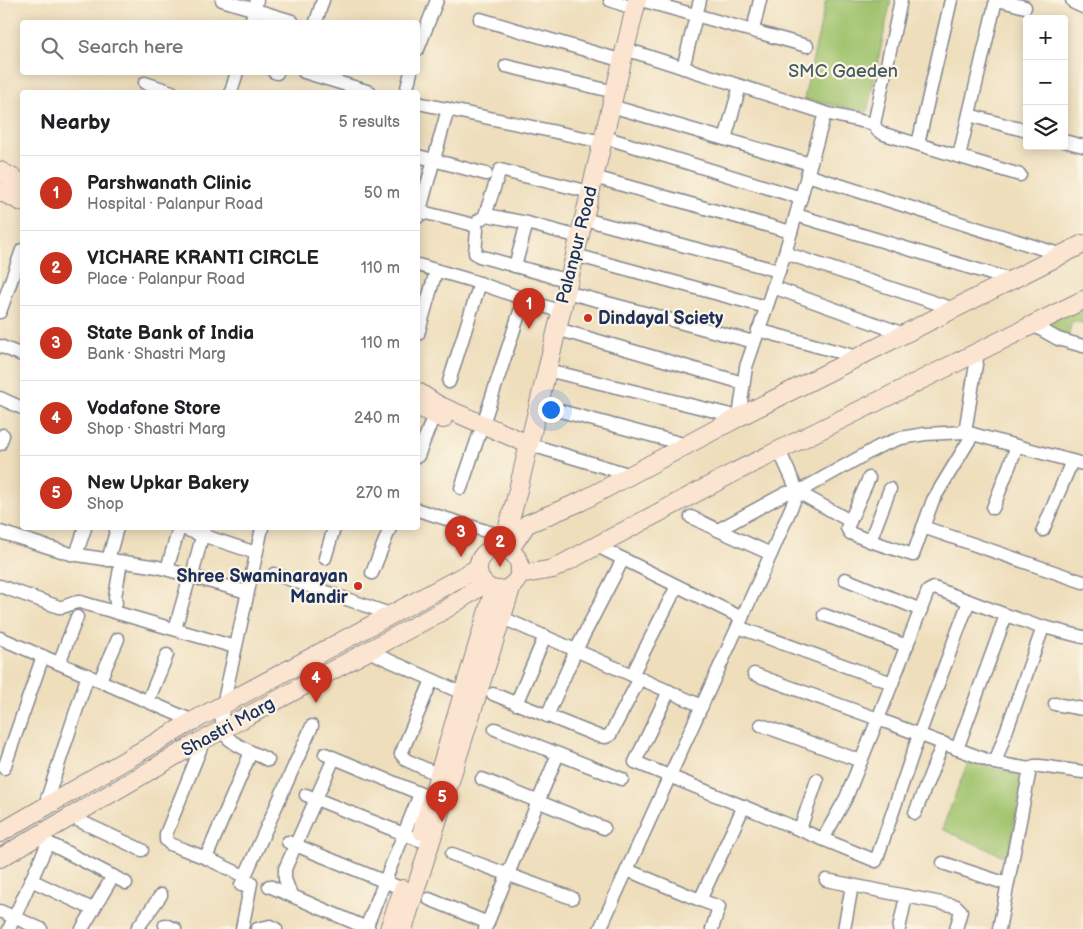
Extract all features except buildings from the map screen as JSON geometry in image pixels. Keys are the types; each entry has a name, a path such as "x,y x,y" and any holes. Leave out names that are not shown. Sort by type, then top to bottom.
{"street":[{"path":"222,0 288,20"},
{"path":"317,20 323,0"},
{"path":"420,44 437,0"},
{"path":"610,0 638,3 696,15 806,46"},
{"path":"683,68 700,0"},
{"path":"753,30 760,0"},
{"path":"901,0 874,124 877,130 884,134 1020,175"},
{"path":"918,144 951,0"},
{"path":"959,156 997,0 1025,7"},
{"path":"1072,0 1083,7"},
{"name":"Palanpur Road","path":"505,545 603,139 638,3"},
{"path":"480,19 683,68 825,113 874,124"},
{"path":"506,66 613,99 809,170 1062,255"},
{"path":"232,90 235,75"},
{"path":"314,75 363,90"},
{"path":"406,90 410,75"},
{"path":"144,83 166,90"},
{"path":"725,140 740,86"},
{"path":"420,102 603,139 801,198"},
{"path":"420,206 448,109"},
{"path":"739,417 746,367 785,253 825,113"},
{"path":"969,116 1023,130"},
{"path":"1068,142 1083,146"},
{"path":"420,156 486,174"},
{"path":"473,225 485,215 500,170 592,184 791,232"},
{"path":"0,171 20,182"},
{"path":"0,190 20,201"},
{"path":"420,213 473,225 477,230 476,255 514,266 567,286 754,342"},
{"path":"485,215 527,223 579,237"},
{"path":"796,215 1011,280"},
{"path":"584,218 779,270"},
{"path":"514,266 527,223"},
{"path":"702,706 495,614 485,581 483,555 488,551 505,545 527,524 580,502 739,417 1083,244"},
{"path":"785,253 954,309"},
{"path":"575,255 766,307"},
{"path":"0,312 20,256"},
{"path":"420,266 524,299 559,321 743,384"},
{"path":"420,327 436,271"},
{"path":"10,283 20,288"},
{"path":"449,382 480,284"},
{"path":"773,287 904,334"},
{"path":"461,488 524,299"},
{"path":"485,581 500,590 515,580 553,570 778,450 1083,300"},
{"path":"1033,325 1058,339 1083,346"},
{"path":"758,330 857,357"},
{"path":"0,346 20,354"},
{"path":"869,478 850,521 848,531 870,541 913,555 932,500 969,433 978,352"},
{"path":"547,370 739,417"},
{"path":"420,393 481,430"},
{"path":"0,398 20,407"},
{"path":"538,405 686,445"},
{"path":"420,408 434,415 481,430 527,450 631,475"},
{"path":"420,451 434,415"},
{"path":"718,530 786,493 798,492 880,446 901,438 925,434 969,433 1078,463 1043,530"},
{"path":"993,508 1017,446"},
{"path":"778,450 798,492 850,521"},
{"path":"870,541 890,489"},
{"path":"600,929 798,492"},
{"path":"270,886 367,928 384,882 432,798 469,696 495,614 520,570 517,558 505,545 420,511"},
{"path":"691,517 771,554"},
{"path":"923,527 1083,582"},
{"path":"76,555 83,530"},
{"path":"108,560 116,530"},
{"path":"167,569 179,530"},
{"path":"262,530 223,705 222,730 231,740 268,760"},
{"path":"325,558 333,530"},
{"path":"372,573 389,530"},
{"path":"0,532 23,533 76,555 167,569 247,592"},
{"path":"174,629 203,532 256,553"},
{"path":"597,546 677,586 740,622 892,683"},
{"path":"547,716 576,650 623,559"},
{"path":"116,603 115,597 121,562"},
{"path":"274,574 390,614"},
{"path":"845,579 921,610"},
{"name":"Shastri Marg","path":"0,833 193,721 390,614 485,581"},
{"name":"Shastri Marg","path":"0,858 42,840 71,817 222,730 446,609 485,581"},
{"path":"0,586 59,607 76,601 235,647"},
{"path":"493,694 598,736 606,737 610,735 677,586"},
{"path":"823,839 846,798 930,589 934,588 1040,628 1041,633 995,763"},
{"path":"669,691 635,762 876,861 920,734 969,602"},
{"path":"957,749 1006,614"},
{"path":"824,615 907,646"},
{"path":"59,662 77,617"},
{"path":"1044,627 1083,637"},
{"path":"516,704 545,636"},
{"path":"0,638 193,721"},
{"path":"100,680 118,639"},
{"path":"368,651 469,696"},
{"path":"148,701 167,655"},
{"path":"4,768 43,656"},
{"path":"754,674 995,763 1030,769 1034,766 1040,766 1083,772"},
{"path":"44,808 88,675"},
{"path":"432,680 401,754 406,760 439,775"},
{"path":"402,929 432,798 469,696"},
{"path":"1055,704 1083,708"},
{"path":"761,725 861,761"},
{"path":"242,929 245,881 312,726"},
{"path":"495,729 622,779"},
{"path":"204,740 166,834 166,840 170,844 206,858 245,881"},
{"path":"915,813 943,743"},
{"path":"206,858 251,752"},
{"path":"429,899 486,926 558,754"},
{"path":"291,895 284,879 292,844 329,756 432,798"},
{"path":"999,929 1030,769"},
{"path":"482,778 604,828"},
{"path":"800,829 817,780"},
{"path":"311,797 411,837"},
{"path":"700,900 744,806"},
{"path":"71,817 142,850"},
{"path":"389,929 403,889 411,837"},
{"path":"11,923 31,880 42,840 118,882 82,929"},
{"path":"292,844 403,889"},
{"path":"452,854 572,898"},
{"path":"943,863 1008,884"},
{"path":"627,870 719,907 712,929"},
{"path":"31,880 88,907"},
{"path":"826,880 959,907 961,911 956,929"},
{"path":"844,929 852,886"},
{"path":"137,929 160,895"},
{"path":"899,929 906,896"},
{"path":"0,911 11,923 41,929"},
{"path":"258,929 270,926 276,929"}],"green space":[{"name":"SMC Gaeden","path":"826,0 891,0 867,112 804,99"},
{"path":"1083,305 1083,323 1072,321 1067,341 1037,326"},
{"path":"969,760 995,769 1024,773 1008,858 942,829"}],"place":[{"name":"Dindayal Sciety","path":"588,318"},
{"name":"Parshwanath Clinic","path":"529,329"},
{"name":"State Bank of India","path":"461,557"},
{"name":"VICHARE KRANTI CIRCLE","path":"500,567"},
{"name":"Shree Swaminarayan Mandir","path":"358,586"},
{"name":"Vodafone Store","path":"316,703"},
{"name":"New Upkar Bakery","path":"442,822"}]}
